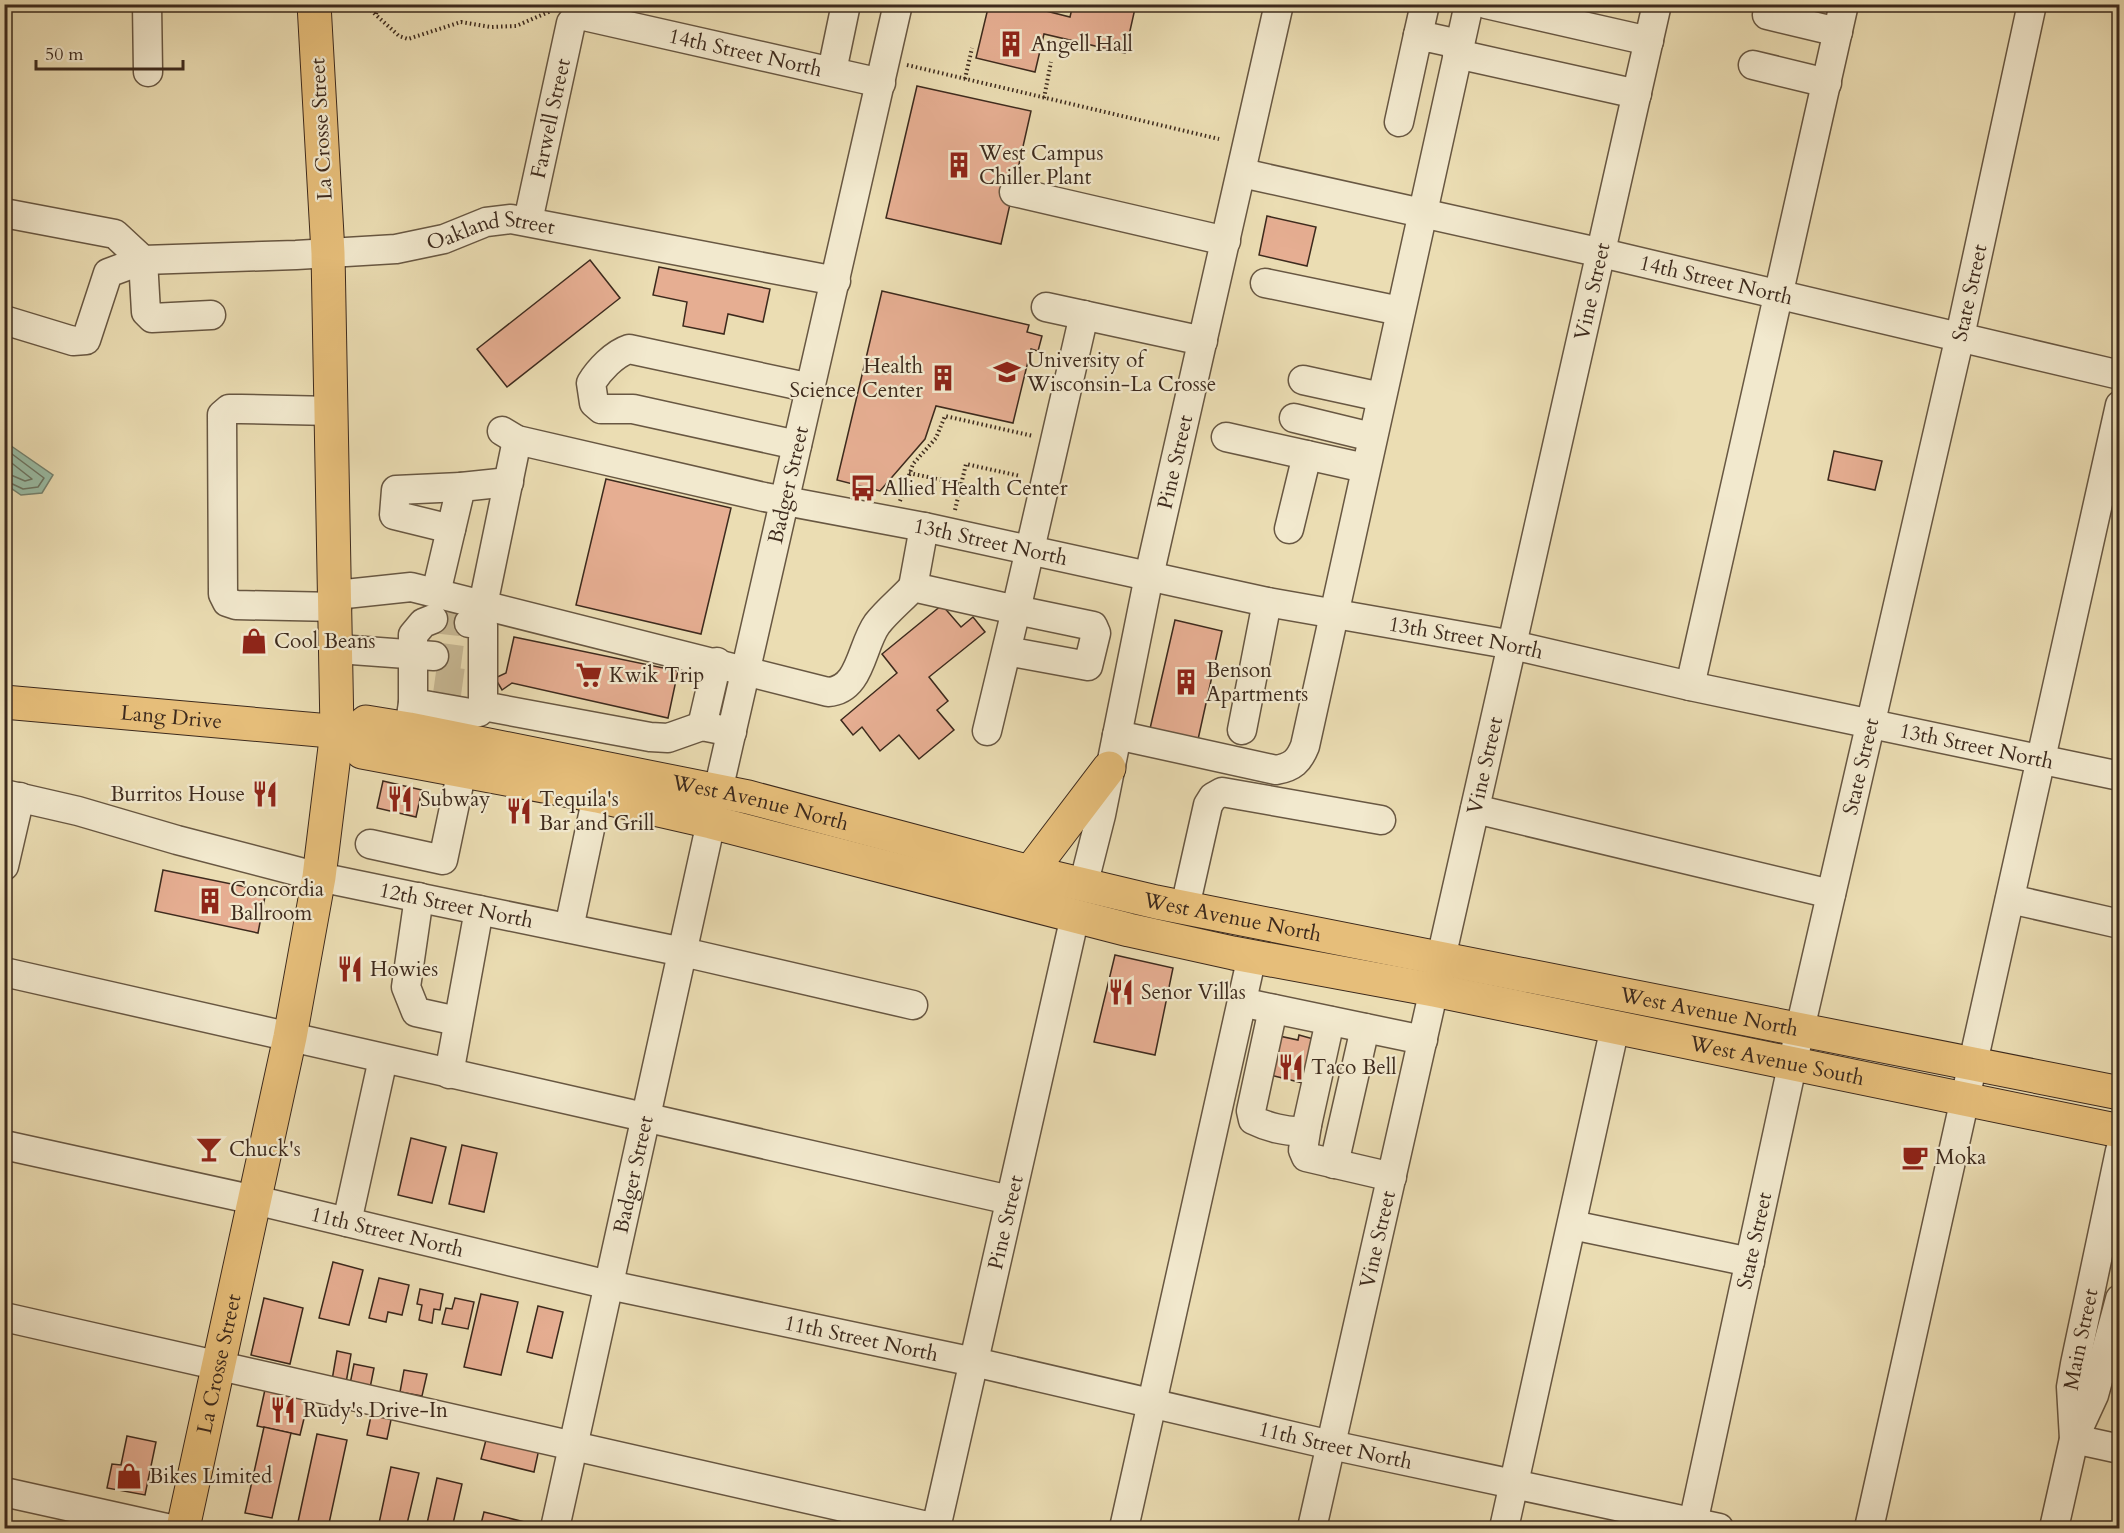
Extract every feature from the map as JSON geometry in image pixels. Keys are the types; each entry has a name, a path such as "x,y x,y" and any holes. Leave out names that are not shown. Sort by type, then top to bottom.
{"main road":[{"name":"La Crosse Street","path":"183,1528 290,1038 345,732 338,649 328,253 314,4"},
{"name":"West Avenue North","path":"604,782 535,753 423,658 366,722 345,732 362,752 462,770 604,782 1030,873 1079,901 1185,907 2120,1093"},
{"name":"Lang Drive","path":"4,702 345,732"},
{"path":"1030,873 1076,808 1109,768"},
{"name":"West Avenue North","path":"714,806 1079,901 1252,956 1434,990"},
{"name":"West Avenue South","path":"1434,990 2120,1131"}],"street":[{"path":"147,4 148,72"},
{"path":"832,71 846,4"},
{"name":"Badger Street","path":"555,1528 714,806 747,669 799,503 798,445 898,4"},
{"name":"Pine Street","path":"936,1528 1079,901 1101,815 1149,576 1279,4"},
{"path":"1399,122 1425,4"},
{"path":"1117,735 1276,770 1290,768 1300,758 1305,746 1468,4"},
{"path":"1486,4 1649,40"},
{"name":"Vine Street","path":"1312,1528 1657,4"},
{"name":"State Street","path":"1702,1527 1750,1262 1800,1029 1960,336 2032,4"},
{"name":"14th Street North","path":"566,13 584,16 617,14 832,71 884,71"},
{"name":"Farwell Street","path":"528,221 571,23 566,13"},
{"path":"1690,686 1841,18 1767,15"},
{"path":"1418,35 1458,49 1637,94"},
{"path":"1753,65 1827,83"},
{"name":"14th Street North","path":"1242,173 1602,253 2120,375"},
{"path":"1014,192 1226,241"},
{"path":"4,213 115,234 143,260 146,312 152,318 211,315"},
{"name":"Oakland Street","path":"4,320 73,341 86,340 108,273 143,260 328,253 416,246 486,222 528,221 836,280"},
{"path":"1265,283 1400,310"},
{"path":"1046,307 1203,341"},
{"path":"987,731 1057,441 1084,315"},
{"path":"798,445 633,410 601,409 594,403 591,384 596,375 622,352 629,349 811,388"},
{"path":"1303,380 1381,397"},
{"path":"1869,1528 2120,405"},
{"path":"332,411 241,408 229,409 222,415 223,594 227,602 236,605 336,601 411,587 423,658 470,713 479,712 477,657 509,482 396,490 394,515 451,529"},
{"path":"1294,417 1372,437"},
{"name":"13th Street North","path":"509,482 510,435 799,503 924,527 1267,602 1513,645 1870,725 2120,776"},
{"path":"1226,436 1365,468"},
{"path":"1289,529 1307,455"},
{"path":"423,658 461,487"},
{"path":"338,649 423,658 717,662 828,692 839,691 847,686 854,675 876,625 913,587 924,527"},
{"path":"913,587 1093,626 1096,633 1088,666 1007,651"},
{"path":"1242,730 1267,602"},
{"path":"477,657 542,717 668,738 702,726 732,732"},
{"path":"702,726 717,662"},
{"path":"535,753 542,717"},
{"path":"569,928 604,782 619,731"},
{"path":"1222,792 1228,760"},
{"path":"457,1021 416,1012 406,987 427,899 443,860 462,770"},
{"path":"1185,907 1208,805 1213,797 1222,792 1381,820"},
{"path":"4,866 12,796"},
{"name":"12th Street North","path":"12,796 319,877 683,952 913,1005"},
{"path":"1475,809 1831,894"},
{"path":"370,844 443,860"},
{"path":"2010,899 2120,924"},
{"path":"449,1074 479,910"},
{"path":"1124,1528 1252,956"},
{"path":"4,972 1010,1200"},
{"path":"1241,1002 1423,1040"},
{"path":"1273,1009 1251,1111 1253,1120 1294,1132 1302,1131 1307,1125"},
{"path":"1330,1021 1303,1150 1306,1157 1392,1177"},
{"path":"1504,1528 1615,1027"},
{"path":"1334,1164 1365,1028"},
{"path":"347,1222 383,1059"},
{"name":"11th Street North","path":"4,1145 255,1200 609,1285 974,1362 1331,1445 1702,1527"},
{"name":"Main Street","path":"2054,1528 2074,1439 2072,1387 2099,1369 2120,1151"},
{"path":"1572,1225 1750,1262"},
{"path":"2099,1369 2120,1299"},
{"path":"4,1317 936,1528"},
{"path":"2074,1439 2120,1449"},
{"path":"4,1492 166,1528"}],"path":[{"path":"364,4 399,36 408,39 461,22 491,27 516,26 566,13"},
{"path":"376,14 379,4"},
{"path":"965,79 972,48"},
{"path":"1044,98 1051,62"},
{"path":"884,71 965,79 1219,139"},
{"path":"900,502 913,464 936,438 945,416 1057,441"},
{"path":"955,514 966,464 1020,476"},
{"path":"909,473 962,484"}],"water":[{"path":"4,441 53,475 42,493 21,495 5,484"}],"building":[{"name":"Angell Hall","path":"989,4 1018,4 1070,17 1073,4 1136,4 1125,53 1044,34 1035,72 976,58"},
{"name":"West Campus Chiller Plant","path":"917,86 1031,111 1001,244 886,218"},
{"path":"1267,216 1316,227 1307,266 1259,255"},
{"path":"590,260 620,298 507,387 477,349"},
{"path":"659,267 770,289 763,322 728,314 724,334 683,326 687,302 653,295"},
{"name":"Health Science Center","path":"882,291 1029,325 1027,332 1042,336 1038,351 1031,349 1013,423 936,406 925,439 880,491 837,480"},
{"path":"1834,451 1882,461 1875,490 1828,480"},
{"path":"606,479 731,508 701,634 576,605"},
{"path":"942,605 961,627 973,617 985,632 929,677 948,701 937,710 954,730 919,759 899,735 880,751 862,727 853,735 841,720 897,673 882,654"},
{"name":"Benson Apartments","path":"1175,620 1222,631 1197,744 1149,733"},
{"name":"Kwik Trip","path":"514,637 678,671 668,718 512,683 502,690 495,678 506,673"},
{"name":"Subway","path":"383,781 422,790 416,817 377,808"},
{"name":"Concordia Ballroom","path":"163,870 266,891 258,933 155,911"},
{"path":"1115,955 1173,968 1155,1055 1094,1042"},
{"path":"1299,1035 1317,1040 1307,1084 1270,1075 1279,1036 1298,1040"},
{"path":"411,1138 446,1147 432,1203 398,1195"},
{"path":"462,1145 497,1153 484,1212 449,1204"},
{"path":"333,1262 363,1270 349,1325 319,1318"},
{"path":"379,1278 409,1285 402,1315 388,1312 386,1322 369,1318"},
{"path":"420,1289 443,1294 440,1310 434,1309 432,1323 419,1320 422,1305 417,1304"},
{"path":"481,1294 518,1302 501,1375 464,1367"},
{"path":"264,1298 303,1308 290,1364 251,1355"},
{"path":"455,1298 474,1302 468,1329 442,1324 446,1308 452,1309"},
{"path":"538,1306 563,1312 552,1358 527,1352"},
{"path":"337,1351 351,1354 346,1383 332,1380"},
{"path":"354,1364 374,1368 370,1388 350,1384"},
{"path":"404,1370 427,1374 422,1396 400,1392"},
{"name":"Rudy's Drive-In","path":"266,1385 310,1394 300,1435 257,1426"},
{"path":"372,1411 392,1415 387,1439 367,1435"},
{"path":"264,1427 291,1433 272,1518 245,1513"},
{"path":"317,1434 347,1440 328,1528 298,1522"},
{"name":"Bikes Limited","path":"127,1436 156,1442 145,1495 107,1488 112,1464 121,1465"},
{"path":"487,1436 539,1449 534,1472 481,1459"},
{"path":"391,1467 419,1473 406,1528 378,1528"},
{"path":"437,1478 462,1484 452,1528 426,1528"},
{"path":"484,1512 525,1522 523,1528 480,1528"}],"tunnel":[{"path":"433,619 469,623"},
{"path":"434,656 470,661"},
{"path":"435,679 471,684"}],"place":[{"name":"Angell Hall","path":"1011,44"},
{"name":"West Campus Chiller Plant","path":"959,165"},
{"name":"University of Wisconsin-La Crosse","path":"1007,372"},
{"name":"Health Science Center","path":"943,378"},
{"name":"Allied Health Center","path":"863,488"},
{"name":"Cool Beans","path":"254,641"},
{"name":"Kwik Trip","path":"589,675"},
{"name":"Benson Apartments","path":"1186,682"},
{"name":"Burritos House","path":"265,794"},
{"name":"Subway","path":"400,799"},
{"name":"Tequila's Bar and Grill","path":"519,811"},
{"name":"Concordia Ballroom","path":"210,901"},
{"name":"Howies","path":"350,969"},
{"name":"Senor Villas","path":"1121,992"},
{"name":"Taco Bell","path":"1291,1067"},
{"name":"Chuck's","path":"209,1149"},
{"name":"Moka","path":"1915,1157"},
{"name":"Rudy's Drive-In","path":"283,1410"},
{"name":"Bikes Limited","path":"129,1476"}]}
